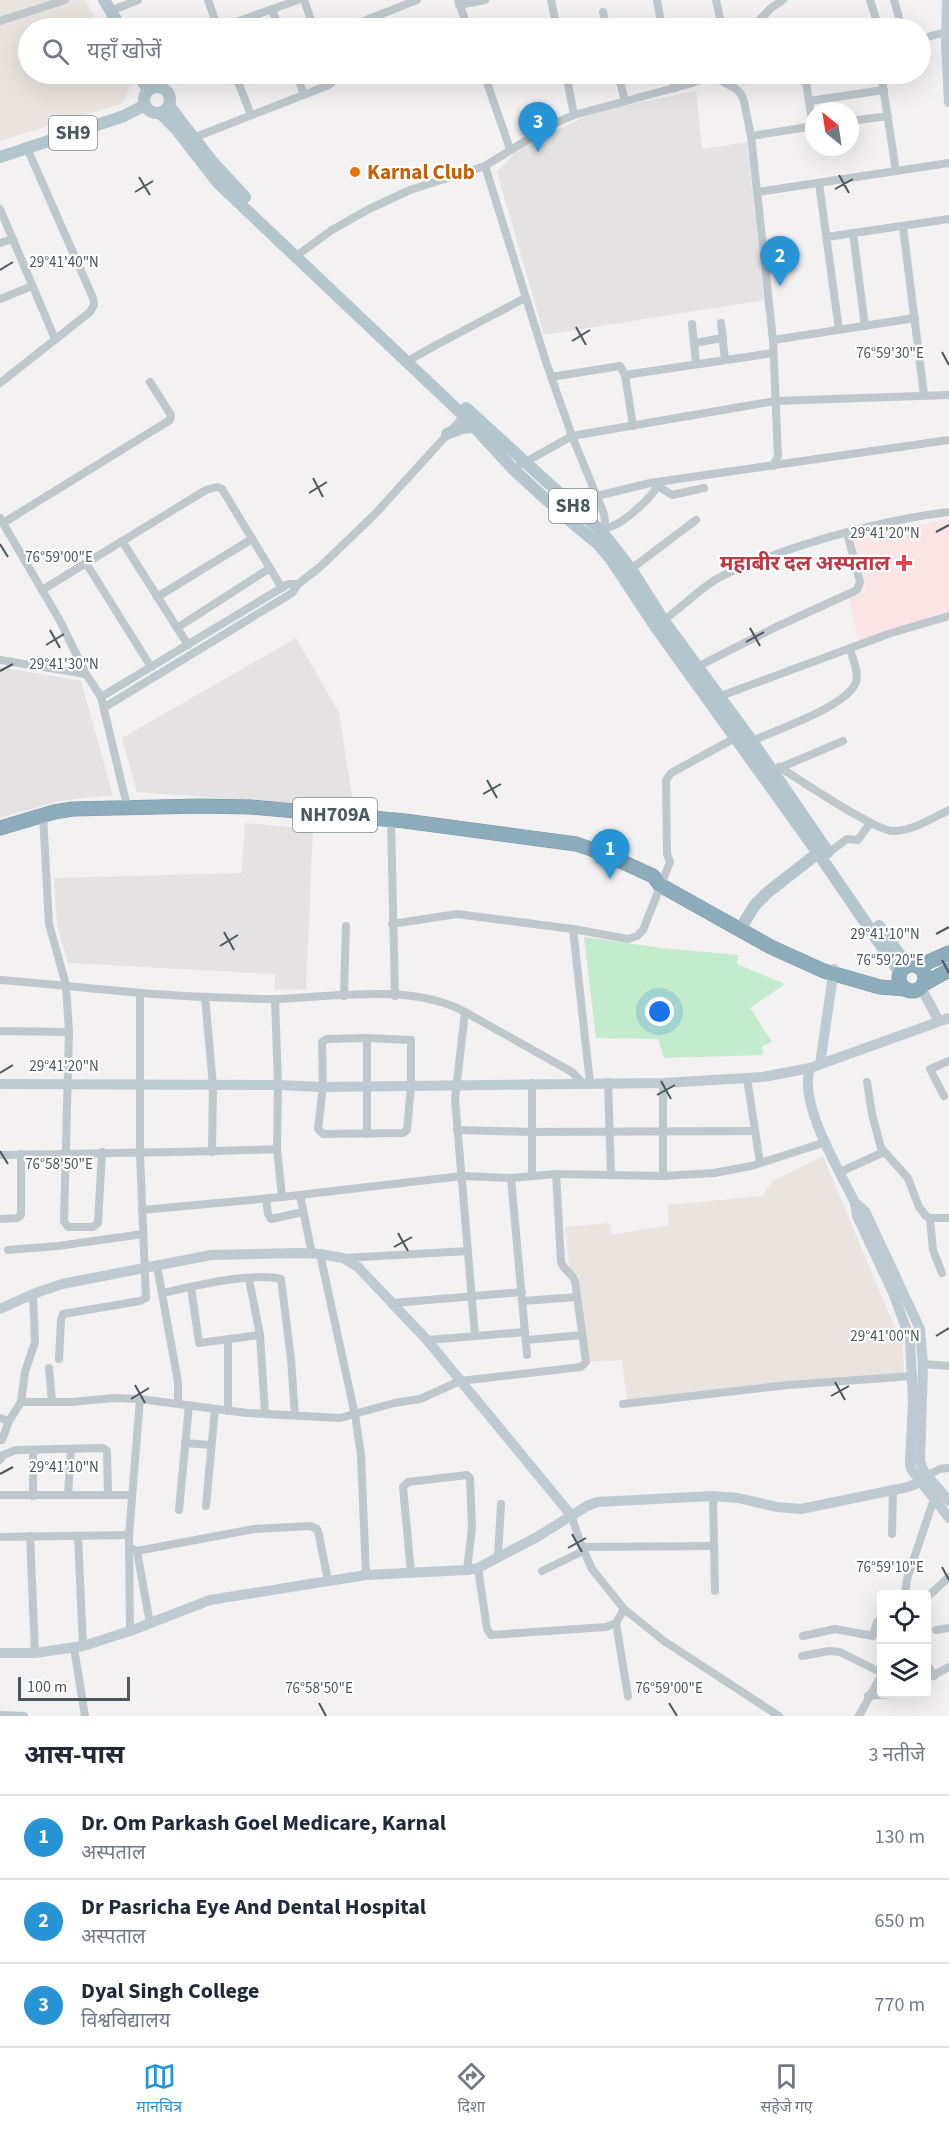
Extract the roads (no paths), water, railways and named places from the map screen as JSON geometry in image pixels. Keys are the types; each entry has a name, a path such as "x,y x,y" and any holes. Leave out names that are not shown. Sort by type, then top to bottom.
{"highway":[{"name":"NH709A","path":"0,828 43,819 128,811 248,815 391,824 570,851 598,860 650,885 660,885 771,947 833,972 880,987 949,953"},
{"name":"NH709A","path":"0,836 43,819"},
{"name":"NH709A","path":"906,975 911,991 949,970"},
{"path":"906,975 925,974 922,986"}],"main road":[{"path":"95,0 105,18"},
{"path":"107,5 115,18"},
{"path":"144,84 148,90"},
{"name":"SH8","path":"159,84 170,96 164,109"},
{"path":"145,105 144,98 148,90 161,87"},
{"name":"SH8","path":"145,105 150,111 164,109"},
{"name":"SH9","path":"0,157 124,116 145,105"},
{"name":"SH8","path":"164,109 193,138 233,186 348,301 466,413 603,530 631,569 640,594"},
{"name":"SH8","path":"164,109 219,184 299,254"},
{"name":"SH8","path":"466,413 474,427 513,469 599,545 640,594 735,738 771,770"},
{"path":"447,434 462,428 474,427"},
{"name":"SH8","path":"681,654 698,667 752,741 823,853 906,975"},
{"path":"740,929 755,905 768,892 823,853"}],"street":[{"path":"0,21 64,0"},
{"path":"107,5 138,0"},
{"path":"208,0 215,18"},
{"path":"248,18 298,0"},
{"path":"304,0 310,18"},
{"path":"366,18 395,4 417,0"},
{"path":"465,18 459,2 485,0"},
{"path":"551,0 555,18"},
{"path":"657,0 660,18"},
{"path":"716,0 720,18"},
{"path":"762,18 783,0"},
{"path":"870,0 876,18"},
{"path":"894,0 899,18"},
{"path":"946,0 949,102"},
{"path":"272,10 275,18"},
{"path":"603,12 604,18"},
{"path":"931,36 946,32"},
{"path":"239,84 251,116"},
{"path":"300,84 304,94"},
{"path":"193,138 330,84"},
{"path":"487,84 510,149"},
{"path":"568,84 574,115"},
{"path":"621,84 625,101"},
{"path":"674,84 675,88"},
{"path":"299,254 332,230 410,190 484,166 553,124 574,115 687,84"},
{"path":"728,84 736,88 744,100 758,192 774,340 778,456 773,466"},
{"path":"806,84 809,101 884,90"},
{"path":"883,84 896,171"},
{"path":"859,120 888,116"},
{"path":"751,136 805,127"},
{"path":"0,383 90,312 94,303 27,148"},
{"path":"758,192 949,163"},
{"path":"484,166 551,377 605,518 603,530 615,526 651,496 658,484"},
{"path":"819,183 839,330"},
{"path":"0,209 55,339"},
{"path":"827,237 949,219"},
{"path":"903,227 924,395"},
{"path":"853,233 865,326"},
{"path":"0,243 13,239"},
{"path":"0,298 32,286"},
{"path":"410,360 525,298"},
{"path":"774,340 915,318"},
{"path":"722,323 725,360"},
{"path":"692,324 696,364"},
{"path":"694,343 723,338"},
{"path":"625,375 773,353"},
{"path":"551,377 617,365 623,369 625,375 633,426"},
{"path":"128,811 101,697 86,674 59,619 1,521 170,420 171,415 150,382"},
{"path":"513,469 572,436 775,401 949,395"},
{"path":"105,707 292,593 298,584 320,567 375,514 466,413"},
{"path":"597,496 658,484 949,440"},
{"path":"658,484 672,495 704,488"},
{"path":"42,591 206,490 217,487 222,489 282,588"},
{"path":"659,624 701,589 738,568 806,544 847,533 922,515 949,512"},
{"path":"631,569 696,520"},
{"path":"698,667 776,627 857,590 860,582 847,533"},
{"path":"157,597 252,539"},
{"path":"122,541 188,645"},
{"path":"86,563 151,667"},
{"path":"177,628 270,568"},
{"path":"101,697 288,584 298,584"},
{"path":"718,697 906,628 949,616"},
{"path":"752,741 831,706 848,695 857,677 850,650"},
{"path":"0,660 86,674"},
{"path":"393,924 457,914 573,929 628,939 637,936 643,930 670,862 667,854 666,780 671,773 735,738"},
{"path":"771,770 843,741"},
{"path":"771,770 889,831 903,830 949,810"},
{"path":"43,819 49,924 66,985 69,1032 65,1223 68,1227 93,1227 98,1223 102,1152"},
{"path":"823,853 847,839 858,840 870,823"},
{"path":"391,824 395,996"},
{"path":"344,996 346,926"},
{"path":"573,929 586,1083"},
{"path":"833,972 815,1066 808,1080 810,1106 855,1203 857,1216 909,1331 913,1376 911,1469 936,1493 949,1518"},
{"path":"0,980 205,997 275,999 395,996 430,999 465,1012 572,1072 586,1083"},
{"path":"0,1084 323,1087 663,1083 747,1078 815,1066 944,1019 922,986"},
{"path":"59,1359 64,1312 146,1298 140,1154 140,993"},
{"path":"205,997 213,1086 212,1152"},
{"path":"275,999 278,1085 276,1149 282,1197"},
{"path":"465,1012 456,1085 457,1130 475,1336"},
{"path":"0,1031 69,1032"},
{"path":"367,1038 367,1134"},
{"path":"367,1038 411,1039 411,1086 406,1131 367,1134 321,1133 318,1129 323,1087 322,1044 324,1040 367,1038"},
{"path":"944,1096 930,1069 949,1061"},
{"path":"747,1078 760,1163"},
{"path":"608,1082 611,1175"},
{"path":"867,1082 872,1114 884,1152 908,1178 919,1208 926,1216 949,1218"},
{"path":"532,1083 532,1176"},
{"path":"663,1083 663,1176"},
{"path":"457,1130 662,1133 755,1131"},
{"path":"142,1210 266,1199 462,1176 511,1178 556,1174 663,1176 735,1170 826,1142"},
{"path":"0,1155 102,1152 140,1154 276,1149"},
{"path":"840,1172 884,1152"},
{"path":"0,1219 17,1218 21,1215 21,1154"},
{"path":"21,1402 140,1399 178,1402 228,1411 340,1418 394,1403 431,1396 460,1381 581,1367 586,1362 574,1279 564,1270 561,1262 556,1174"},
{"path":"511,1178 527,1355"},
{"path":"300,1195 355,1415 361,1455 366,1575"},
{"path":"266,1199 271,1219 303,1212"},
{"path":"855,1203 865,1211 918,1323 922,1339 923,1364 920,1456 924,1479"},
{"path":"930,1218 933,1250 942,1273"},
{"path":"8,1250 58,1246 143,1234"},
{"path":"0,1309 62,1284 221,1254 316,1254 343,1258 468,1251"},
{"path":"343,1258 358,1267 427,1340 572,1515 582,1549 597,1577 624,1609 664,1641 779,1716"},
{"path":"157,1266 178,1382 178,1402"},
{"path":"162,1293 249,1278 282,1281 295,1415"},
{"path":"249,1278 260,1335 265,1414"},
{"path":"191,1287 198,1342 228,1341 260,1335"},
{"path":"393,1303 522,1292"},
{"path":"0,1440 21,1402 25,1372 35,1342 33,1294"},
{"path":"523,1301 577,1297"},
{"path":"427,1340 475,1336 582,1335"},
{"path":"228,1341 228,1411"},
{"path":"923,1364 949,1366"},
{"path":"49,1368 52,1402"},
{"path":"623,1404 788,1385 913,1376"},
{"path":"140,1399 129,1535 150,1624"},
{"path":"179,1510 189,1404"},
{"path":"206,1506 215,1409"},
{"path":"0,1418 9,1421"},
{"path":"185,1443 211,1445"},
{"path":"0,1460 7,1453 16,1450 100,1448 106,1450 108,1495"},
{"path":"68,1495 71,1449"},
{"path":"33,1450 33,1496"},
{"path":"0,1653 35,1653 79,1647 150,1624 210,1600 366,1575 472,1569 537,1537 597,1502 712,1496 801,1509 908,1487 940,1469 949,1468"},
{"path":"411,1573 403,1487 408,1482 467,1475 470,1478 472,1569 487,1629 491,1635 606,1627 616,1623 624,1609"},
{"path":"892,1534 893,1489"},
{"path":"936,1493 949,1501"},
{"path":"906,1590 907,1579 936,1493"},
{"path":"0,1495 132,1495"},
{"path":"712,1496 715,1591"},
{"path":"498,1556 501,1504"},
{"path":"133,1549 254,1529 310,1526 317,1529 319,1535 328,1581"},
{"path":"0,1537 129,1535"},
{"path":"30,1536 35,1653"},
{"path":"78,1536 79,1647 85,1716"},
{"path":"542,1571 582,1549 713,1546"},
{"path":"130,1631 133,1549"},
{"path":"931,1594 949,1577"},
{"path":"803,1636 835,1629 873,1636 877,1622"},
{"path":"616,1623 628,1696"},
{"path":"936,1630 949,1628"},
{"path":"802,1656 829,1651 840,1652 877,1671"},
{"path":"931,1676 949,1667"},
{"path":"859,1716 877,1682"},
{"path":"868,1696 877,1695"},
{"path":"0,1714 24,1716"}],"place":[{"name":"Dyal Singh College","path":"538,152"},
{"name":"Karnal Club","path":"355,172"},
{"name":"Dr Pasricha Eye And Dental Hospital","path":"780,286"},
{"name":"महाबीर दल अस्पताल","path":"904,563"},
{"name":"Dr. Om Parkash Goel Medicare, Karnal","path":"610,879"}]}
